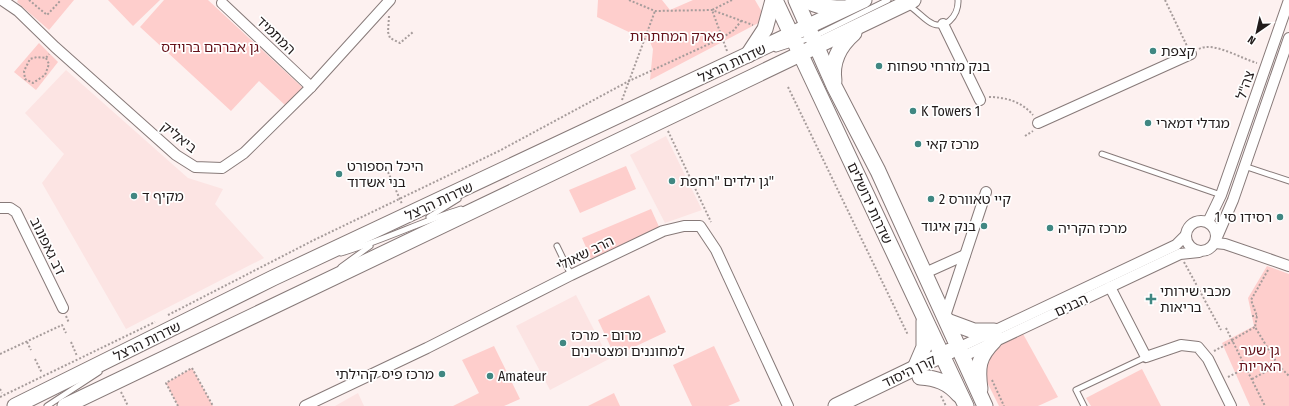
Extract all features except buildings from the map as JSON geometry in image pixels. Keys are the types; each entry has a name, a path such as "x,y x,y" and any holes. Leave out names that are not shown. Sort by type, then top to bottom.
{"main road":[{"path":"747,56 765,29 774,0"},
{"name":"שדרות ירושלים","path":"774,0 797,45 965,403"},
{"name":"שדרות ירושלים","path":"796,0 834,86 878,171 984,403"},
{"path":"805,0 814,5 826,8 849,8"},
{"name":"שדרות הרצל","path":"54,405 116,382 644,129 812,37 849,8 864,0"},
{"name":"שדרות הרצל","path":"15,406 298,267 747,56 797,45 812,37 862,26 910,2"},
{"path":"834,86 833,69 836,54 846,40 862,26"},
{"path":"924,318 924,347 917,372 940,380 949,385 965,403"},
{"path":"946,318 974,331 994,336 981,356 979,365 978,376 984,403"},
{"name":"קרן היסוד","path":"836,406 960,352"}],"street":[{"name":"ביאליק","path":"2,0 18,11 55,47 176,155 194,167 222,168 244,153 311,87 387,2"},
{"name":"צה\"ל","path":"1208,222 1221,195 1289,0"},
{"name":"המתמיד","path":"222,3 311,87"},
{"path":"942,24 980,100"},
{"name":"צה\"ל","path":"1216,240 1289,38"},
{"path":"1038,123 1191,54"},
{"path":"946,318 986,192"},
{"name":"דב גאפונוב","path":"0,208 10,208 16,212 63,308"},
{"path":"1195,222 1208,222 1214,228 1216,240 1210,249 1199,252 1188,244 1185,236 1188,228 1195,222"},
{"name":"הרב שאולי","path":"306,406 427,348 571,274 664,231 684,226 700,226 716,250 788,406"},
{"name":"הבנים","path":"960,352 1176,245 1185,236"},
{"path":"1216,240 1289,266"},
{"name":"הבנים","path":"994,336 1110,287 1180,254 1199,252"},
{"path":"925,273 965,255"},
{"path":"1110,287 1146,357 1181,345 1198,347 1206,356 1231,406"}],"lane":[{"path":"812,37 888,0"},
{"path":"910,2 928,22 942,24 952,20 956,15 958,0"},
{"path":"622,115 763,54 797,45"},
{"path":"1102,154 1221,195"},
{"path":"1244,166 1289,181"},
{"path":"424,221 496,174"},
{"path":"298,267 375,243 424,221 507,194"},
{"path":"310,288 375,243"},
{"path":"557,246 571,274"},
{"path":"54,405 143,343"},
{"path":"1084,406 1076,390 1146,357"}],"path":[{"path":"29,0 47,14 61,0"},
{"path":"629,0 655,11 712,10 765,29"},
{"path":"712,10 732,0"},
{"path":"1165,0 1191,54 1204,46 1217,48 1266,66"},
{"path":"387,2 390,13 388,32 390,38 400,43 413,32"},
{"path":"712,10 732,63"},
{"path":"622,115 629,81 655,11"},
{"path":"167,315 399,198 499,151 629,81 722,38 734,30 742,20"},
{"path":"46,58 55,47"},
{"path":"37,56 46,58 49,64 45,75 33,83 26,79 24,71 30,59 37,56"},
{"path":"788,87 908,335"},
{"path":"980,100 989,97 1013,101 1027,108 1038,123"},
{"path":"672,138 711,222"},
{"path":"388,172 408,215"},
{"path":"1180,254 1221,330"},
{"path":"1273,260 1251,300 1257,316 1255,327 1278,365 1289,376"},
{"path":"1252,316 1257,316"},
{"path":"0,397 160,319"},
{"path":"0,354 62,326 66,333"},
{"path":"1206,356 1255,327"},
{"path":"1226,328 1265,406"},
{"path":"27,342 31,350"},
{"path":"71,342 77,356"},
{"path":"35,359 42,373"},
{"path":"1252,379 1278,365"},
{"path":"178,406 166,383 192,368 213,406"},
{"path":"1219,381 1246,368"},
{"path":"116,382 128,406"},
{"path":"0,389 2,393"}],"shaded area":[{"name":"מקיף ד","path":"66,70 188,178 223,189 215,204 264,258 126,329 42,183 64,154 25,113"},
{"path":"666,136 702,210 665,223 630,155"},
{"name":"מרום - מרכז למחוננים ומצטיינים","path":"576,295 609,359 550,390 516,326"},
{"path":"358,393 364,406 335,406"}],"green space":[{"path":"18,0 74,0 49,30 17,2"},
{"path":"108,0 160,0 133,26"},
{"name":"גן אברהם ברוידס","path":"164,0 208,0 303,88 286,106 259,81 231,111 140,27"},
{"name":"פארק המחתרות","path":"598,0 662,0 670,10 693,0 755,0 766,19 650,80 653,49 650,42 597,17"},
{"path":"39,43 58,62 36,90 14,72"},
{"path":"626,166 636,189 580,213 569,190"},
{"path":"651,209 660,229 591,259 582,238"},
{"name":"גן שער האריות","path":"1267,266 1289,274 1289,406 1250,406 1222,343 1254,326 1248,298"},
{"path":"649,295 666,332 615,356 598,320"},
{"path":"1022,332 1058,397 1038,406 999,406 982,372 994,348"},
{"name":"Amateur","path":"494,346 520,399 504,406 453,406 479,393 462,360"},
{"path":"714,346 740,401 728,406 692,406 673,365"},
{"path":"192,368 213,406 178,406 166,383"},
{"path":"1142,369 1161,406 1091,406 1086,398"},
{"path":"614,393 620,406 588,406"}],"place":[{"name":"קצפת","path":"1153,51"},
{"name":"בנק מזרחי טפחות","path":"879,66"},
{"name":"K Towers 1","path":"913,111"},
{"name":"מגדלי דמארי","path":"1148,123"},
{"name":"מרכז קאי","path":"918,144"},
{"name":"היכל הספורט בני אשדוד","path":"339,174"},
{"name":"גן ילדים \"רחפת\"","path":"672,181"},
{"name":"מקיף ד","path":"134,196"},
{"name":"קיי טאוורס 2","path":"931,199"},
{"name":"רסידו סי 1","path":"1280,217"},
{"name":"בנק איגוד","path":"984,226"},
{"name":"מרכז הקריה","path":"1050,228"},
{"name":"מכבי שירותי בריאות","path":"1151,299"},
{"name":"מרום - מרכז למחוננים ומצטיינים","path":"563,343"},
{"name":"מרכז פיס קהילתי","path":"442,374"},
{"name":"Amateur","path":"490,376"}]}
